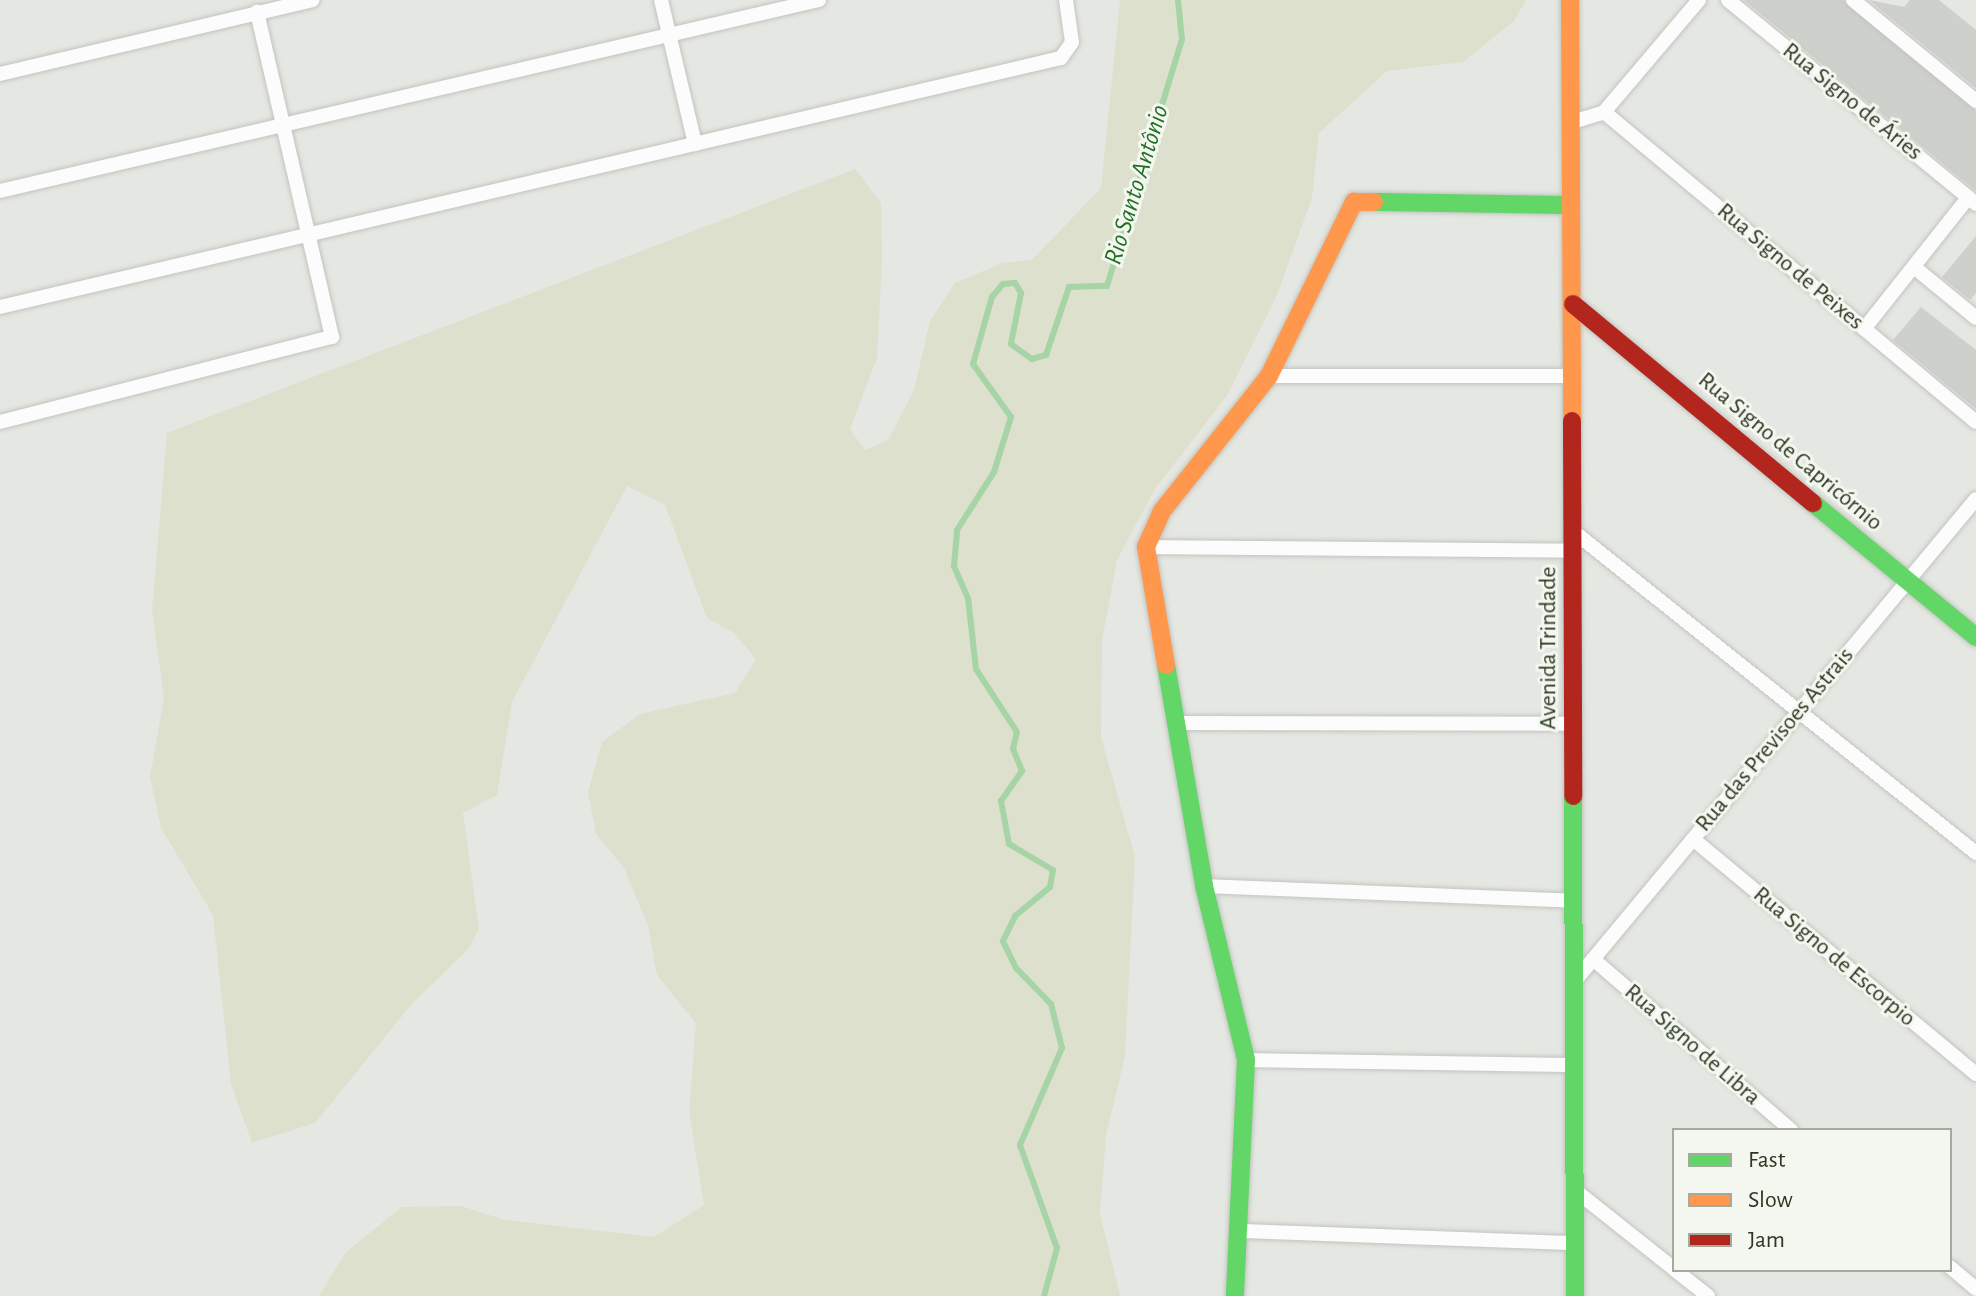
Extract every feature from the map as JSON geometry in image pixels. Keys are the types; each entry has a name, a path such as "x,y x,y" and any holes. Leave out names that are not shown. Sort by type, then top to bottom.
{"street":[{"path":"0,74 312,0"},
{"path":"661,0 695,144"},
{"path":"0,191 819,0"},
{"path":"0,307 1061,58 1072,42 1066,0"},
{"name":"Avenida Trindade","path":"1570,0 1575,1296"},
{"path":"1569,123 1604,112 1699,0"},
{"name":"Rua Signo de Áries","path":"1728,0 1972,201"},
{"path":"1853,0 1976,101"},
{"path":"0,422 328,340 333,331 257,12"},
{"name":"Rua Signo de Peixes","path":"1604,112 1976,422"},
{"path":"1864,329 1972,201"},
{"path":"1235,1296 1243,1231 1246,1060 1204,886 1146,547 1162,511 1269,376 1354,202 1571,205"},
{"path":"1914,267 1976,318"},
{"name":"Rua Signo de Capricórnio","path":"1573,304 1976,637"},
{"path":"1269,376 1573,376"},
{"name":"Rua das Previsoes Astrais","path":"1574,982 1976,499"},
{"path":"1573,531 1801,708 1976,853"},
{"path":"1146,547 1573,551"},
{"path":"1178,723 1573,724"},
{"name":"Rua Signo de Escorpio","path":"1693,839 1976,1074"},
{"path":"1204,886 1573,901"},
{"name":"Rua Signo de Libra","path":"1593,959 1789,1128"},
{"path":"1246,1060 1575,1065"},
{"path":"1576,1191 1672,1268"},
{"path":"1243,1231 1576,1243"},
{"path":"1952,1269 1976,1289"},
{"path":"1678,1272 1708,1296"}],"green space":[{"path":"1120,0 1526,0 1514,21 1463,62 1387,71 1319,133 1312,198 1277,295 1228,394 1155,489 1117,560 1102,641 1101,737 1135,857 1125,1056 1106,1136 1100,1214 1120,1296 319,1296 346,1252 402,1207 461,1206 505,1220 654,1237 704,1205 689,1111 696,1023 657,975 648,926 624,868 596,834 588,792 602,742 640,714 735,693 756,659 734,633 707,618 665,505 627,486 512,702 497,795 463,813 479,929 469,948 411,1005 315,1123 252,1143 231,1084 213,915 161,828 150,777 164,698 152,610 167,433 855,169 881,203 882,260 877,358 850,429 865,450 888,440 914,390 930,321 955,283 1002,263 1032,260 1101,188"}],"building":[{"path":"1744,0 1843,0 1976,111 1976,191"},
{"path":"1869,0 1904,7 1910,0 1939,0 1976,30 1976,88"},
{"path":"1976,236 1976,293 1970,300 1942,277"},
{"path":"1921,307 1976,350 1976,409 1893,340"}],"waterway":[{"name":"Rio Santo Antônio","path":"1044,1296 1057,1248 1020,1145 1062,1048 1051,1004 1016,968 1003,941 1015,916 1050,887 1053,870 1009,844 1001,801 1022,771 1013,749 1017,732 976,669 968,598 954,566 957,530 994,472 1011,417 973,364 992,297 1003,284 1015,283 1021,293 1011,344 1032,359 1046,355 1069,287 1107,286 1182,39 1178,0"}],"traffic: fast":[{"path":"1374,202 1571,205"},
{"path":"1813,503 1976,637"},
{"path":"1166,665 1204,886 1246,1060 1235,1296"},
{"path":"1573,796 1575,1296"}],"traffic: slow":[{"path":"1570,0 1572,421"},
{"path":"1166,665 1146,547 1162,511 1269,376 1354,202 1374,202"}],"traffic: jam":[{"path":"1573,304 1813,503"},
{"path":"1572,421 1573,796"}]}
